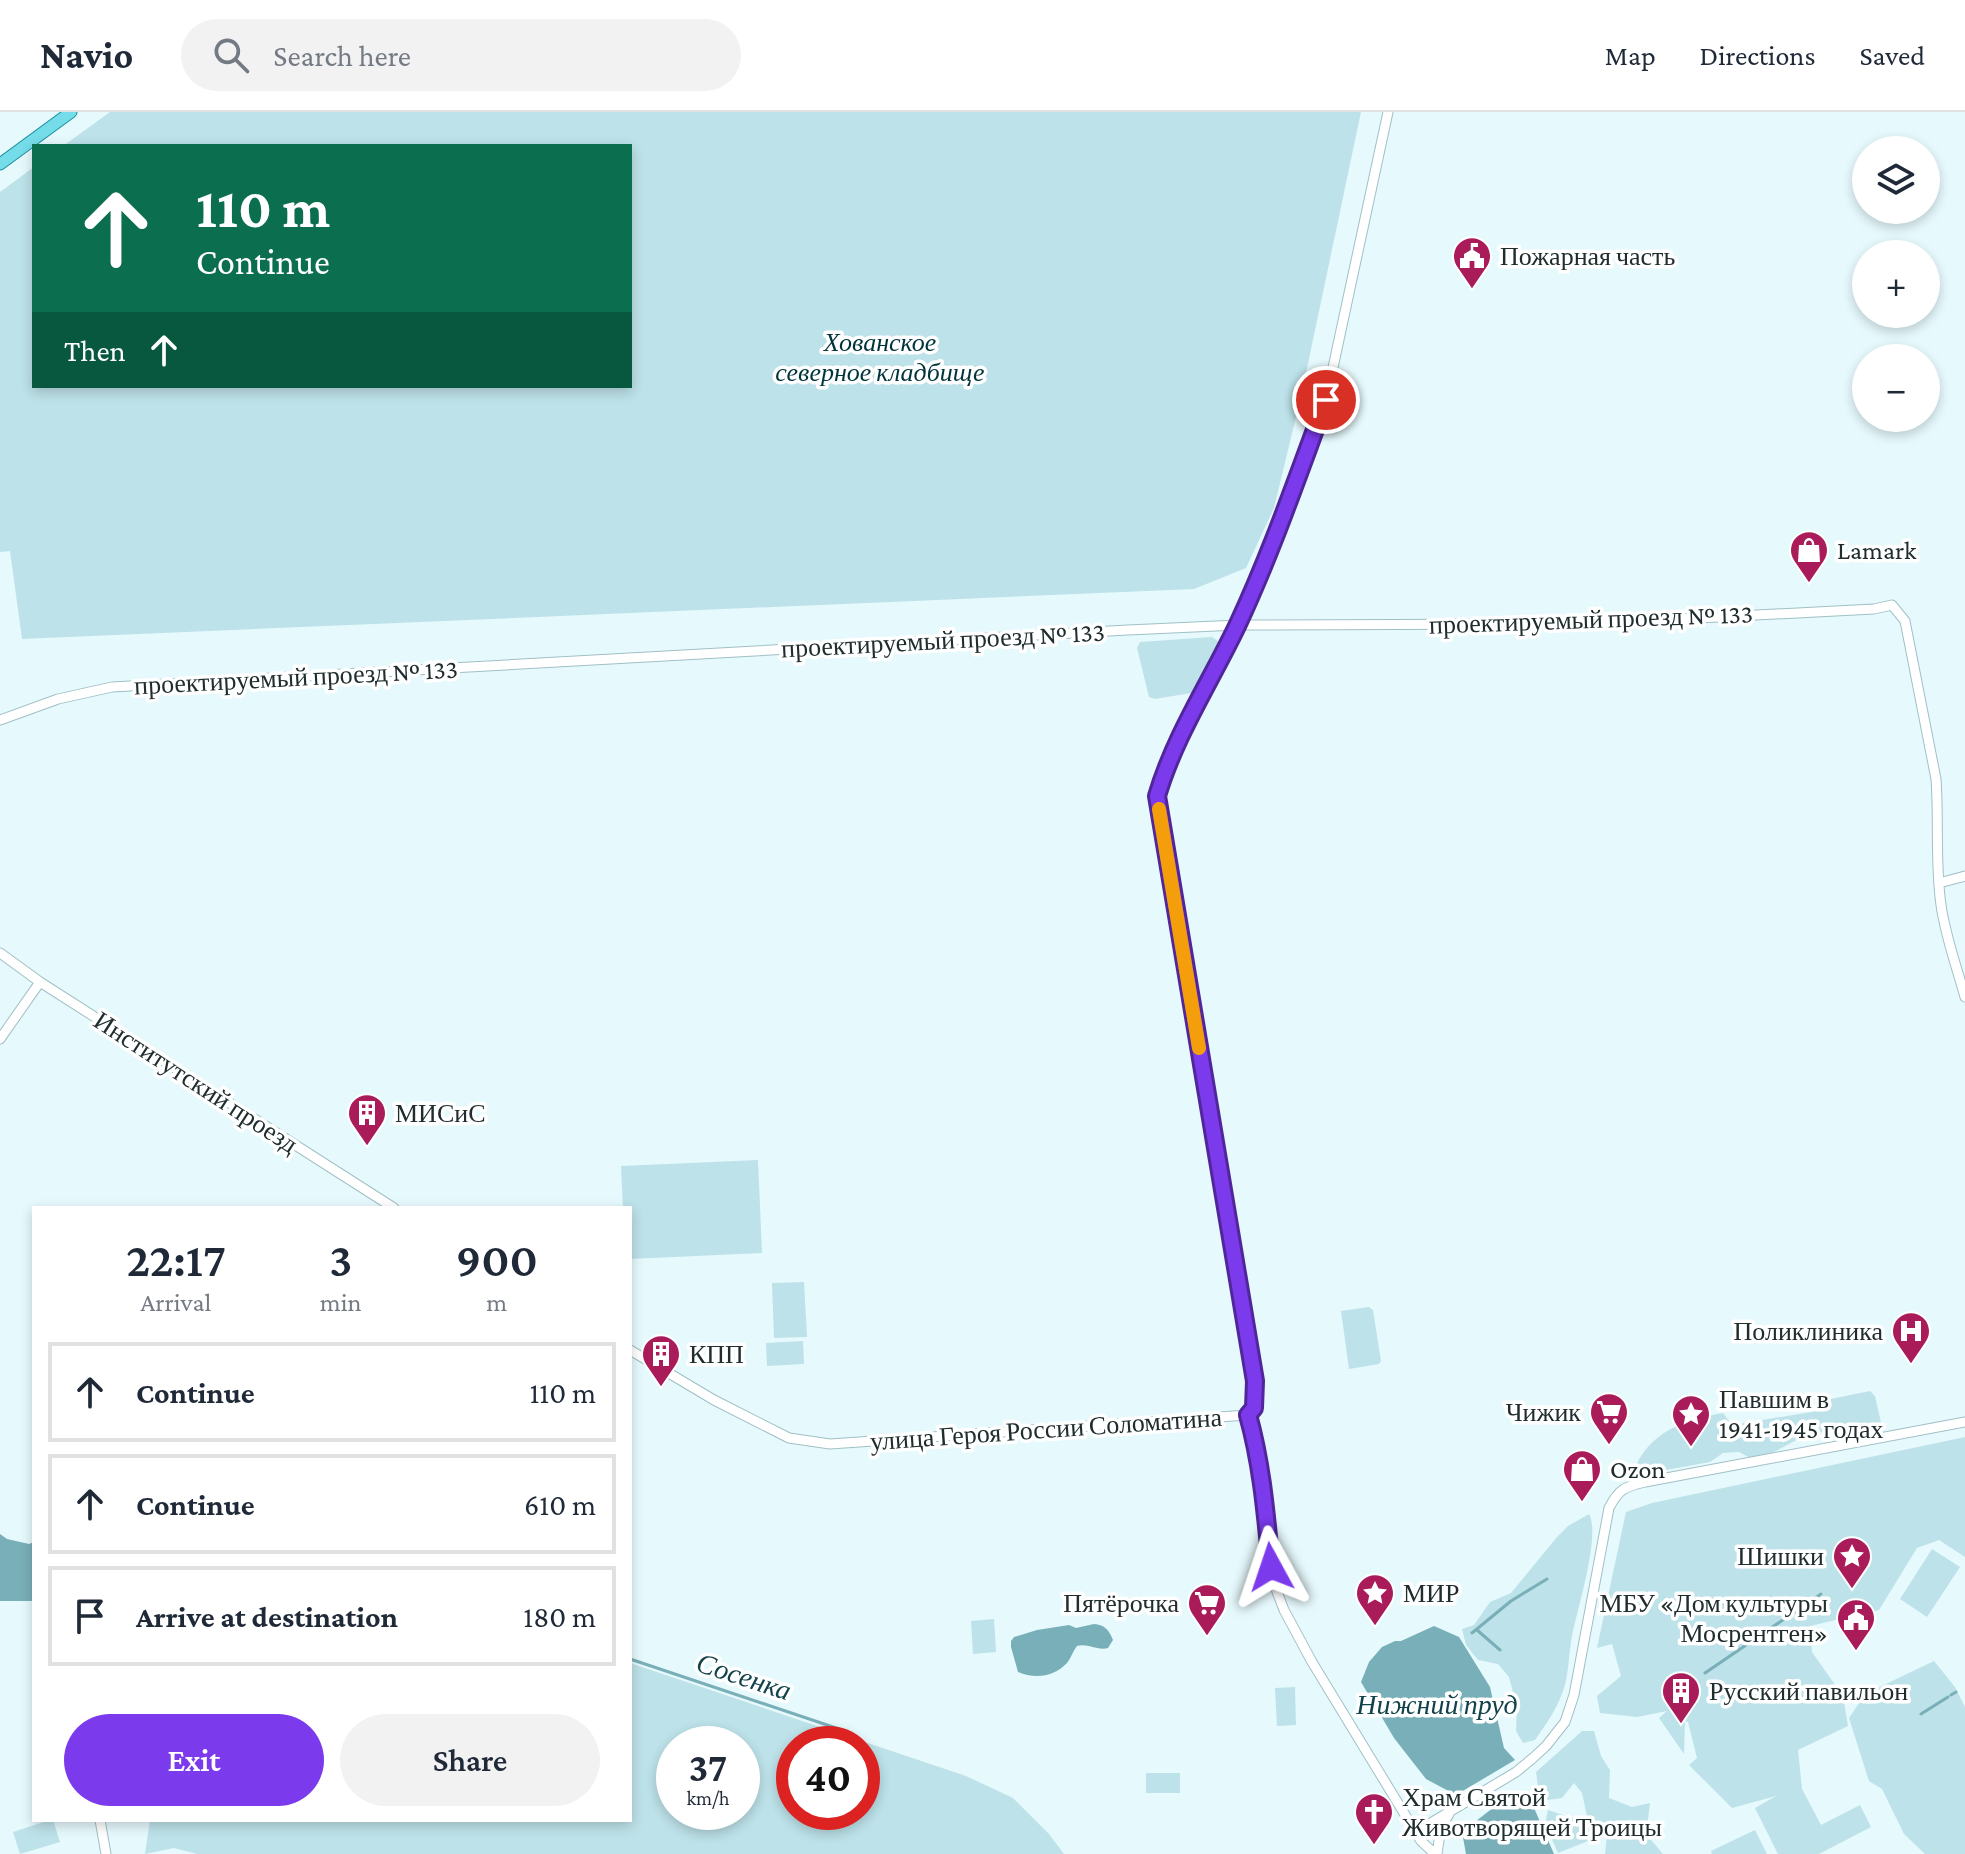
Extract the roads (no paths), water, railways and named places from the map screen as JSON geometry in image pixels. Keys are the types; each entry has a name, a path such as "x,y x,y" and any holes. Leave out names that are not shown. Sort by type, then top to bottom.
{"main road":[{"path":"0,164 71,112"}],"street":[{"path":"1248,1415 1254,1408 1255,1381 1157,796 1165,769 1238,625 1292,494 1326,400 1388,112"},
{"name":"проектируемый проезд № 133","path":"0,720 58,699 112,687 1238,625 1517,624 1822,612 1892,605 1905,621 1936,779 1939,883"},
{"path":"1965,876 1939,883 1941,907 1965,997"},
{"name":"Институтский проезд","path":"0,953 40,982 391,1206"},
{"path":"0,1039 40,982"},
{"name":"улица Героя России Соломатина","path":"632,1351 714,1400 789,1438 830,1444 1248,1415 1264,1490 1271,1567 1284,1610 1312,1662 1422,1842 1436,1854"},
{"path":"1440,1836 1435,1844 1422,1842 1420,1832 1425,1826 1516,1772 1546,1746 1565,1722 1574,1695 1607,1517 1611,1504 1621,1490 1645,1482 1965,1422"},
{"name":"улица Героя России Соломатина","path":"1402,1808 1413,1823 1436,1827 1440,1836"},
{"path":"1436,1854 1444,1821 1452,1811"},
{"path":"100,1822 106,1854"}],"water":[{"path":"0,1534 7,1539 32,1543 32,1601 0,1601"},
{"path":"1094,1624 1110,1633 1113,1640 1108,1648 1077,1646 1067,1663 1050,1674 1031,1676 1018,1672 1011,1647 1014,1637 1037,1630"},
{"name":"Нижний пруд","path":"1434,1626 1459,1637 1490,1687 1504,1748 1515,1760 1456,1795 1426,1779 1394,1738 1361,1682 1369,1662 1382,1647"},
{"path":"1519,1792 1531,1801 1554,1854 1466,1854 1462,1832 1503,1800"}],"waterway":[{"path":"1472,1633 1511,1601 1547,1579"},
{"path":"1705,1673 1821,1594"},
{"path":"1477,1630 1500,1650"},
{"name":"Сосенка","path":"632,1660 830,1726"},
{"path":"1951,1695 1956,1692"},
{"path":"1921,1714 1948,1697"}],"place":[{"name":"Пожарная часть","path":"1472,290"},
{"name":"Lamark","path":"1809,584"},
{"name":"МИСиС","path":"367,1147"},
{"name":"Поликлиника","path":"1911,1365"},
{"name":"КПП","path":"661,1388"},
{"name":"Чижик","path":"1609,1446"},
{"name":"Павшим в 1941-1945 годах","path":"1691,1448"},
{"name":"Ozon","path":"1582,1503"},
{"name":"Шишки","path":"1852,1590"},
{"name":"МИР","path":"1375,1627"},
{"name":"Пятёрочка","path":"1207,1637"},
{"name":"МБУ «Дом культуры Мосрентген»","path":"1856,1652"},
{"name":"Русский павильон","path":"1681,1725"},
{"name":"Храм Святой Животворящей Троицы","path":"1374,1846"}],"park label":[{"name":"Хованское северное кладбище","path":"880,357"}]}
